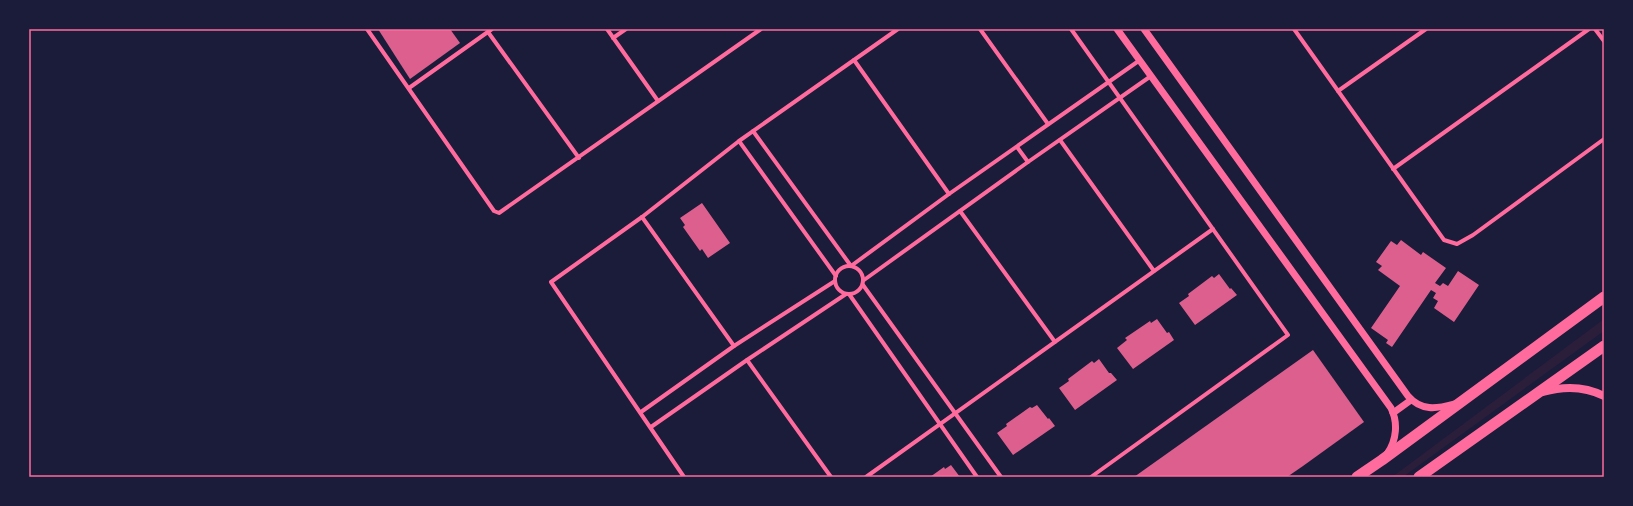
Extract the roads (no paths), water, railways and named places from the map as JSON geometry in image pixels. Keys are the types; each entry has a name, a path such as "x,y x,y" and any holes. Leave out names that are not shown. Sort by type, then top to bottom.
{"highway":[{"path":"1357,477 1465,400 1604,297"},
{"path":"1419,477 1604,346"}],"main road":[{"path":"1538,393 1557,388 1577,388 1596,392 1604,396"}],"street":[{"path":"367,29 495,212 501,213 760,29"},
{"path":"607,29 658,101"},
{"path":"613,38 626,29"},
{"path":"684,477 641,412 550,282 642,218 739,141 898,29"},
{"path":"980,29 1048,124"},
{"path":"1071,29 1288,335 1091,477"},
{"path":"1117,29 1393,413 1396,425 1395,436 1389,451 1382,460"},
{"path":"1144,29 1411,400 1428,408 1438,408 1465,400"},
{"path":"1294,29 1444,240 1457,244 1472,236 1604,139"},
{"path":"1338,91 1426,29"},
{"path":"1393,169 1589,29"},
{"path":"1595,29 1604,41"},
{"path":"409,88 490,30 578,158"},
{"path":"854,60 949,194"},
{"path":"978,477 848,294 837,288 835,281 836,276 844,267 852,266 949,194 1140,60"},
{"path":"651,427 747,360 848,294 857,292 863,282 1028,162 1151,76"},
{"path":"753,131 852,266 862,272 863,282 1001,477"},
{"path":"1060,140 1154,272"},
{"path":"739,141 836,276"},
{"path":"1017,147 1028,162"},
{"path":"960,211 1055,342"},
{"path":"642,218 734,346"},
{"path":"866,477 1213,229"},
{"path":"641,412 734,346 835,281"},
{"path":"747,360 831,477"},
{"path":"1393,413 1411,400"}]}
